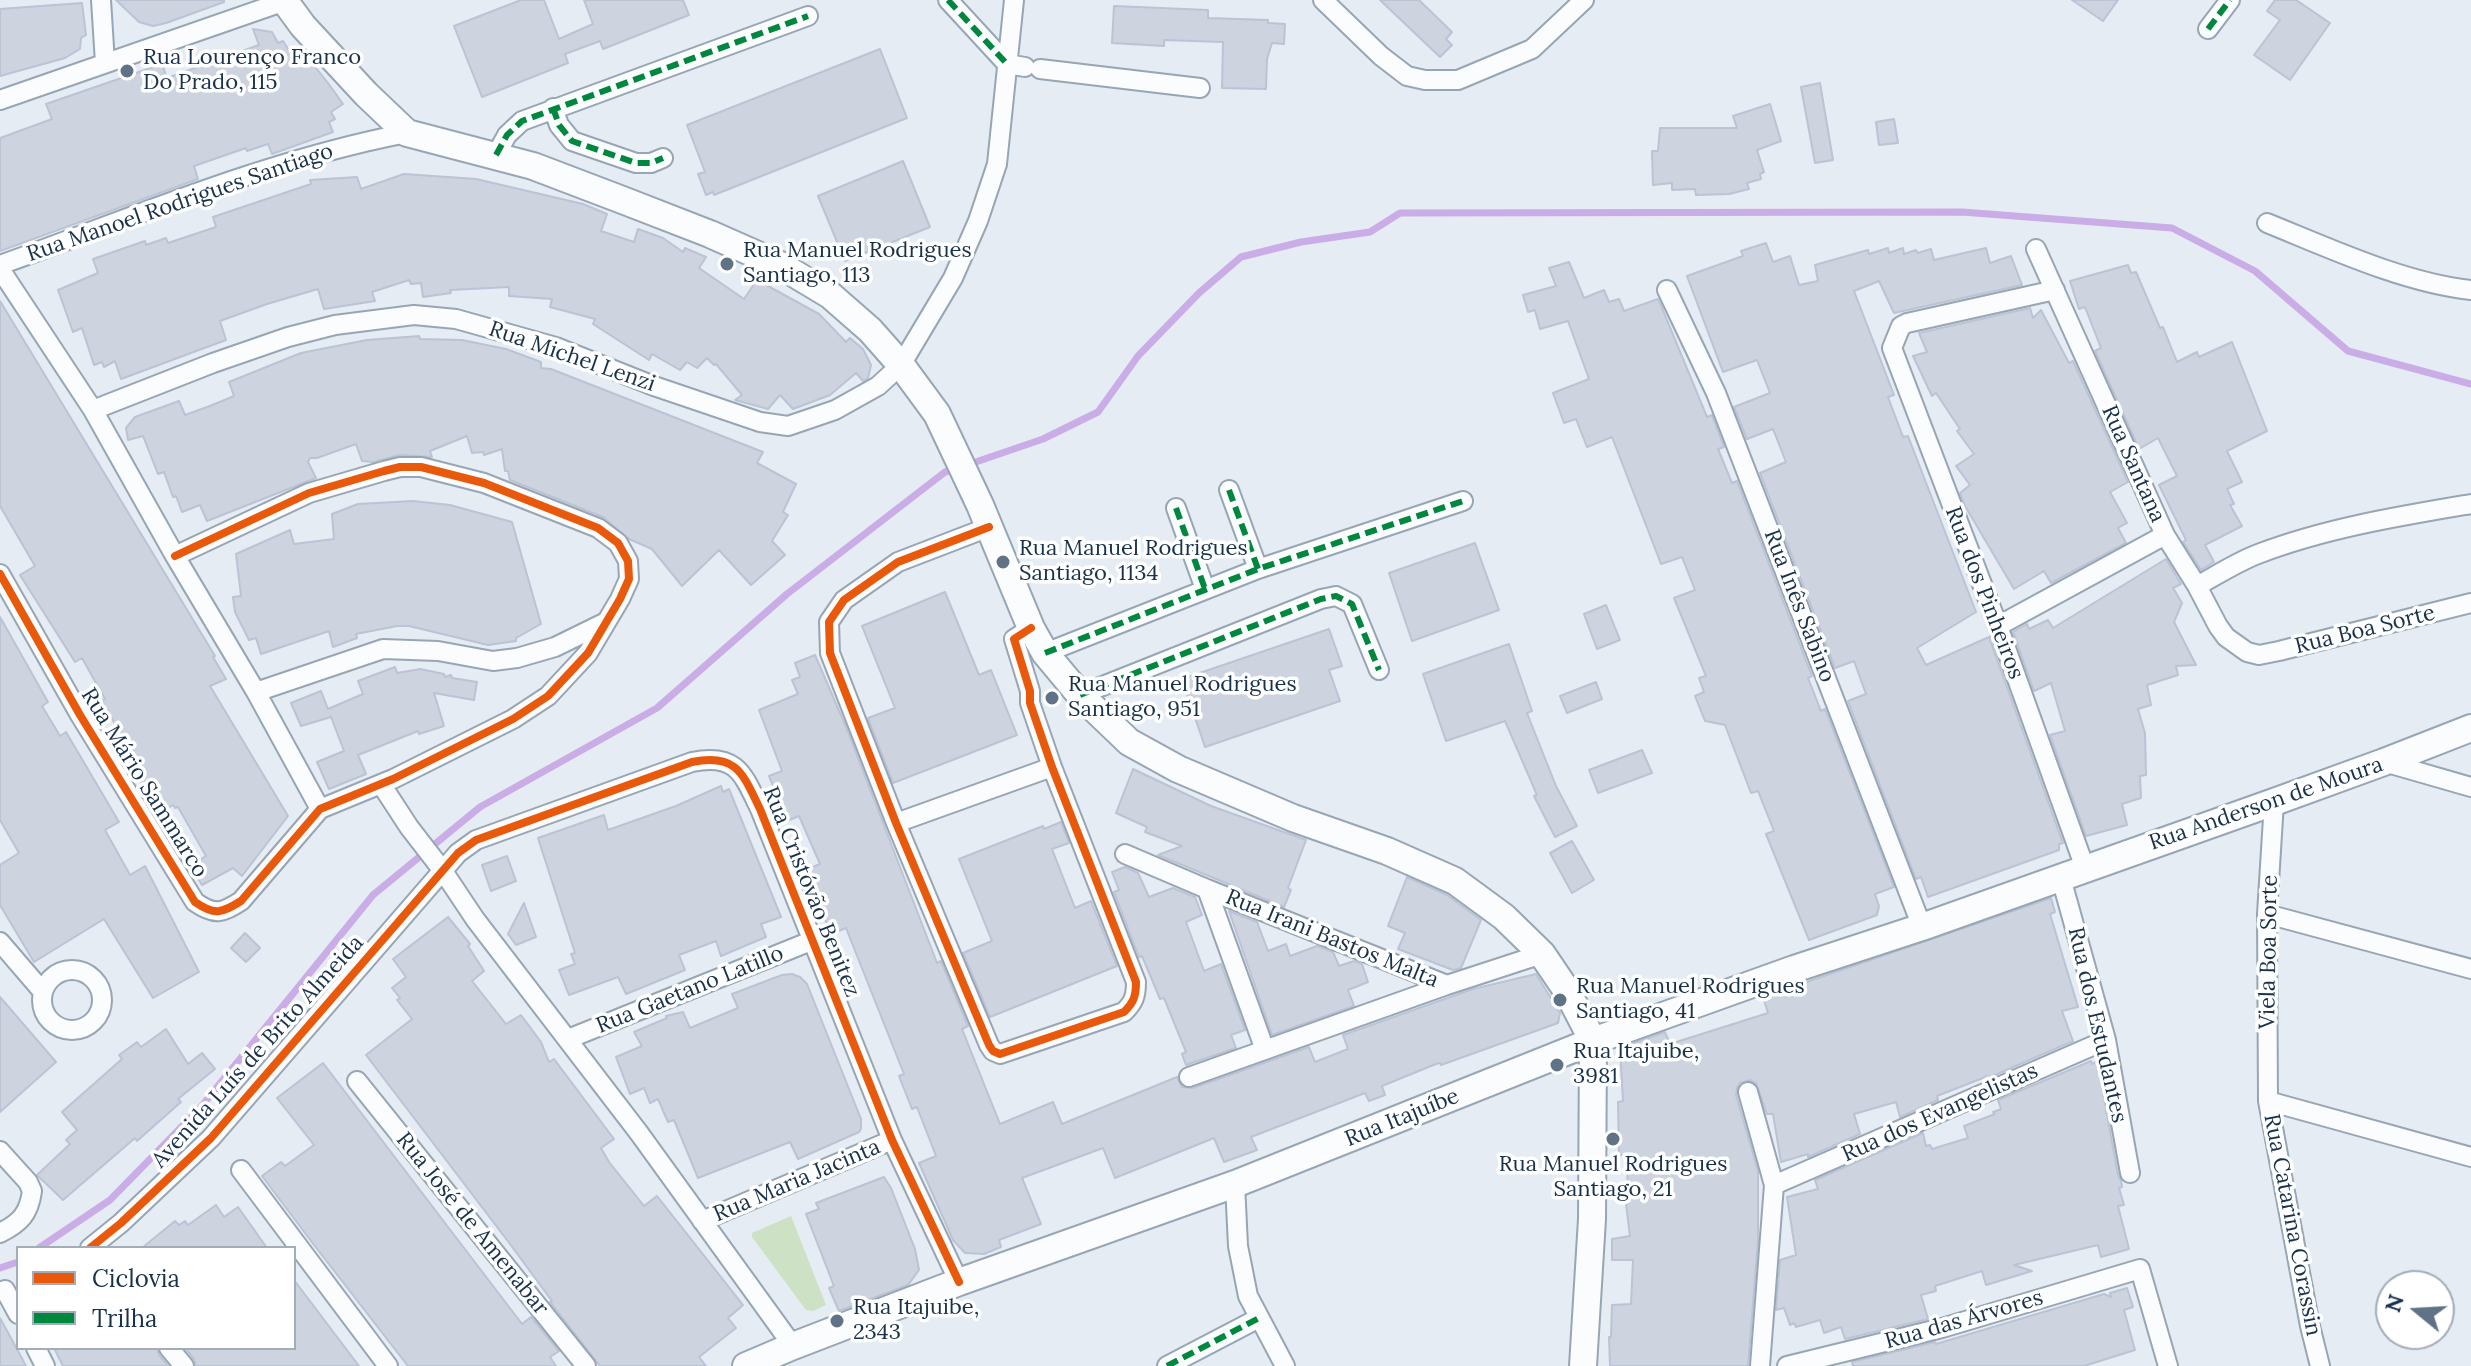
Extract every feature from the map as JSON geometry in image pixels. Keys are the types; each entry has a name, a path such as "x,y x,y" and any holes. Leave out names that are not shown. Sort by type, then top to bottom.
{"main road":[{"name":"Rua Manoel Rodrigues Santiago","path":"285,1 303,26 407,133 533,166 780,265 830,295 870,330 901,365 937,414 985,516 1031,628 1045,653 1080,695 1129,742 1178,769 1455,881 1504,917 1542,954 1567,991 1593,1041"},
{"name":"Rua Anderson de Moura","path":"2073,873 2471,728"},
{"name":"Rua Itajuíbe","path":"746,1366 959,1282 1235,1184 1593,1041 2073,873"},
{"path":"1583,1366 1592,1219 1593,1041"}],"street":[{"path":"101,0 105,63"},
{"path":"948,0 1024,67 1200,88"},
{"name":"Rua Michel Lenzi","path":"93,410 288,337 335,325 414,315 456,319 556,347 654,386 760,422 788,426 835,410 878,386 901,365 953,278 978,221 1024,67 1014,0"},
{"path":"1323,0 1381,56 1407,76 1425,80 1458,80 1532,49 1584,0"},
{"path":"2208,29 2230,0"},
{"path":"0,100 285,1"},
{"path":"496,155 507,135 522,121 808,16"},
{"path":"553,108 559,125 572,141 636,163 651,163 663,158"},
{"name":"Rua Manoel Rodrigues Santiago","path":"0,267 268,168 355,143 407,133"},
{"path":"2267,223 2408,276 2471,290"},
{"name":"Rua Santana","path":"2036,249 2165,535 2226,637 2247,652 2259,655"},
{"path":"0,267 93,410 175,556 256,692 320,809 381,784 513,719 548,696 588,653 629,579 628,561 618,543 598,528 484,483 421,467 400,467 309,493 175,556"},
{"name":"Rua Inês Sabino","path":"1667,290 1716,393 1922,927"},
{"name":"Rua dos Pinheiros","path":"2055,290 1907,323 1901,326 1892,348 1998,626 2073,873"},
{"path":"1229,490 1258,569"},
{"path":"1045,653 1258,569 1463,501"},
{"path":"2197,586 2254,555 2294,541 2471,504"},
{"path":"1176,508 1205,589"},
{"path":"985,516 898,562 844,600 829,622 830,653 896,823 993,1051 1000,1054 1124,1012 1133,1004 1136,982 1030,703 1030,691 1014,639 1031,628"},
{"path":"1998,626 2165,535"},
{"name":"Rua Mário Sammarco","path":"0,574 80,715 195,902 215,912 226,910 241,901 320,809"},
{"path":"1080,695 1321,599 1336,596 1352,604 1379,670"},
{"name":"Rua Boa Sorte","path":"2259,655 2471,603"},
{"path":"256,692 383,649 438,651 493,661 517,658 555,647 606,622"},
{"name":"Rua Cristóvão Benitez","path":"437,864 476,840 692,762 708,759 735,765 744,775 760,809 892,1140 959,1282"},
{"path":"2384,762 2471,787"},
{"path":"896,823 1052,767"},
{"path":"381,784 475,919 568,1039 793,1346"},
{"name":"Viela Boa Sorte","path":"2268,1101 2267,914 2274,802"},
{"name":"Rua Irani Bastos Malta","path":"1125,854 1447,985 1542,954"},
{"name":"Avenida Luís de Brito Almeida","path":"92,1246 211,1138 437,864"},
{"name":"Rua dos Estudantes","path":"2073,873 2130,1173"},
{"path":"1207,889 1265,1050"},
{"path":"2267,914 2471,969"},
{"name":"Rua Gaetano Latillo","path":"568,1039 811,941"},
{"path":"0,942 43,992"},
{"path":"1189,1077 1447,985"},
{"name":"Rua dos Evangelistas","path":"1774,1185 2106,1040"},
{"name":"Rua José de Amenabar","path":"357,1081 586,1366"},
{"path":"1748,1092 1774,1185 1760,1366"},
{"name":"Rua Catarina Corassin","path":"2320,1366 2268,1101 2471,1157"},
{"name":"Rua Maria Jacinta","path":"702,1221 892,1140"},
{"path":"0,1151 28,1182 32,1191 27,1212 18,1224 0,1233"},
{"path":"241,1170 388,1366"},
{"path":"1235,1184 1241,1268 1248,1296 1285,1366"},
{"name":"Rua das Árvores","path":"1787,1366 1942,1328 2140,1269 2168,1366"},
{"path":"8,1288 16,1309"},
{"path":"1167,1366 1259,1318"},
{"path":"171,1350 184,1366"}],"green space":[{"path":"791,1216 826,1305 813,1311 806,1310 752,1237 752,1233"}],"building":[{"path":"116,0 224,2 153,26 139,22"},
{"path":"521,0 544,0 559,39 593,24 584,0 683,0 689,15 603,49 600,41 565,54 568,63 482,97 454,26"},
{"path":"1380,0 1419,0 1452,32 1446,39 1452,45 1440,57"},
{"path":"2072,0 2118,0 2103,21"},
{"path":"2275,0 2296,0 2330,23 2290,80 2254,55 2280,20 2267,11"},
{"path":"82,3 86,35 81,38 80,49 65,58 0,76 0,9"},
{"path":"1114,6 1208,10 1208,18 1268,20 1268,23 1285,24 1284,44 1272,43 1267,59 1266,89 1222,88 1223,42 1164,40 1164,46 1112,43"},
{"path":"253,29 272,32 278,43 283,41 297,63 308,58 328,83 343,104 331,112 335,119 329,122 333,132 272,154 268,144 247,151 246,148 194,166 198,179 0,251 0,138 52,119 46,104 162,64 167,78 259,45"},
{"path":"880,49 907,118 714,195 713,192 706,195 698,174 705,172 687,125"},
{"path":"1820,83 1833,160 1815,163 1801,87"},
{"path":"1770,104 1781,141 1757,150 1764,172 1760,174 1761,179 1747,183 1749,189 1729,194 1696,195 1695,189 1672,190 1672,183 1653,185 1652,151 1658,151 1660,128 1737,128 1733,116"},
{"path":"1894,119 1898,143 1879,145 1876,122"},
{"path":"903,161 930,227 845,261 818,196"},
{"path":"404,174 476,179 583,204 607,214 601,231 634,242 638,229 663,238 683,252 685,248 706,257 699,268 744,299 757,280 819,314 846,342 850,338 863,349 871,365 868,378 863,381 856,373 830,395 793,409 780,395 768,409 735,400 742,395 716,364 707,358 697,368 687,362 680,370 652,354 649,360 593,324 595,319 550,307 552,299 509,296 509,287 450,290 451,293 423,297 421,283 411,284 409,280 372,292 375,301 324,309 318,289 267,304 220,321 226,340 121,379 115,361 104,367 102,362 94,365 82,328 73,332 58,290 98,273 93,259 145,241 146,245 166,238 168,243 216,227 213,217 311,184 310,180 357,177 361,189"},
{"path":"1766,243 1773,262 1790,256 1799,285 1818,281 1815,265 1868,250 1869,254 1888,248 1889,253 1903,248 1904,254 1931,249 1934,260 1986,248 1990,263 2011,256 2022,285 1894,313 1879,281 1854,291 1894,395 1888,397 1903,437 1908,436 1976,612 1917,648 1926,665 1989,637 2063,843 2059,844 2059,850 1928,897 1921,877 1916,879 1848,701 1866,694 1854,661 1835,668 1760,473 1786,462 1773,429 1747,439 1734,407 1770,393 1757,360 1723,372 1687,276 1743,256 1741,251"},
{"path":"1569,262 1584,298 1604,290 1609,302 1619,299 1624,311 1658,299 1707,417 1712,415 1724,447 1718,449 1732,483 1737,481 1812,676 1808,678 1821,711 1825,709 1894,887 1875,894 1879,906 1877,915 1809,940 1766,834 1774,831 1758,791 1751,793 1725,725 1705,721 1695,696 1704,692 1699,678 1706,676 1674,598 1695,590 1682,557 1661,564 1612,437 1587,447 1576,419 1564,423 1553,393 1589,379 1568,321 1540,329 1535,310 1528,312 1523,295 1556,286 1549,268"},
{"path":"2128,265 2131,273 2136,272 2177,362 2197,352 2199,357 2232,342 2267,431 2227,451 2242,482 2227,489 2234,504 2230,505 2242,526 2205,545 2214,562 2201,570 2183,542 2186,540 2159,485 2177,476 2158,438 2139,449 2095,351 2101,348 2085,307 2079,309 2070,281"},
{"path":"0,301 215,656 226,679 210,686 288,816 242,876 233,868 202,885 190,866 206,856 178,807 173,805 159,813 129,761 134,758 82,658 75,662 20,575 35,566 0,506"},
{"path":"2030,308 2033,318 2041,310 2069,363 2073,361 2128,482 2110,492 2127,523 2118,528 2126,543 2051,583 2044,571 2014,589 1960,493 1970,485 1956,466 1974,454 1936,393 1932,396 1913,356 1927,352 1919,333"},
{"path":"419,336 420,339 462,340 506,349 541,362 541,368 551,369 763,452 757,463 796,484 783,512 788,515 772,541 785,555 751,585 719,550 682,586 652,549 629,539 603,517 510,480 508,471 505,471 502,449 484,455 483,452 472,453 467,436 430,451 432,457 400,455 373,462 362,461 356,444 310,458 308,462 316,478 207,521 200,505 182,512 164,472 158,474 143,436 128,440 126,428 135,417 179,401 185,415 210,406 234,396 229,382 301,353 367,340"},
{"path":"413,501 450,505 512,522 541,624 516,638 516,641 488,645 409,626 397,626 356,634 357,638 333,647 329,631 261,654 256,638 249,640 235,612 233,597 241,596 236,554 290,530 294,544 334,539 332,514 358,504"},
{"path":"1475,543 1499,610 1412,641 1389,573"},
{"path":"2166,559 2181,584 2173,588 2182,603 2174,622 2196,665 2176,666 2178,675 2147,685 2151,705 2138,709 2145,733 2146,775 2140,776 2141,798 2122,804 2127,825 2086,836 2050,735 2065,731 2051,683 2034,691 2013,632 2027,624 2029,629 2048,620 2053,628"},
{"path":"945,592 979,675 991,670 1017,735 893,783 868,718 895,708 862,626"},
{"path":"1606,605 1620,640 1597,649 1584,614"},
{"path":"0,617 48,702 42,706 60,736 66,732 119,822 105,830 130,875 145,866 199,972 153,998 104,919 34,962 0,905 0,865 19,853 0,820"},
{"path":"1329,629 1342,666 1329,670 1340,701 1205,747 1182,679"},
{"path":"1509,644 1532,711 1527,713 1556,786 1577,826 1555,837 1534,796 1537,795 1505,721 1446,741 1423,674"},
{"path":"815,655 937,963 941,961 968,1026 962,1029 1000,1124 1053,1102 1062,1124 1177,1077 1182,1087 1193,1088 1309,1047 1315,1062 1348,1049 1343,1035 1473,989 1536,974 1560,1013 1558,1023 1441,1065 1436,1064 1382,1086 1385,1095 1369,1101 1365,1093 1251,1137 1257,1150 1224,1162 1214,1138 1115,1178 1103,1148 1022,1178 1041,1224 999,1240 1001,1247 984,1254 965,1253 953,1240 919,1163 936,1156 917,1107 912,1109 899,1076 904,1074 846,928 831,934 805,870 820,864 799,816 787,821 769,776 782,771 759,710 798,694 792,680 800,677 795,663"},
{"path":"395,667 397,673 420,669 477,682 474,700 434,693 444,726 419,734 418,731 358,755 366,774 329,789 317,762 344,751 331,717 301,726 291,703 321,691 328,709 363,694 358,681"},
{"path":"1596,682 1602,699 1567,713 1560,696"},
{"path":"1642,750 1652,773 1598,793 1589,770"},
{"path":"1133,769 1211,806 1306,840 1284,907 1158,855 1182,846 1145,832 1147,827 1116,813"},
{"path":"721,786 723,792 729,789 781,917 761,924 766,937 721,956 716,941 679,955 685,970 626,994 618,977 569,995 559,970 575,964 571,954 575,953 538,838 604,815 608,830"},
{"path":"1061,822 1069,843 1052,849 1075,908 1091,901 1117,966 990,1017 963,953 992,941 959,859"},
{"path":"1572,841 1594,880 1572,893 1550,853"},
{"path":"507,856 516,881 491,891 482,865"},
{"path":"1125,867 1138,873 1149,897 1173,888 1195,897 1202,915 1186,922 1204,971 1221,964 1245,1030 1231,1035 1236,1048 1186,1065 1182,1054 1186,1052 1164,998 1160,999 1142,956 1139,957 1114,892 1119,890 1112,872"},
{"path":"1407,877 1447,895 1481,920 1461,968 1453,970 1398,949 1405,933 1388,926"},
{"path":"2051,898 2055,912 2050,914 2078,1007 2062,1011 2073,1041 1988,1078 1937,1096 1938,1100 1900,1117 1896,1102 1854,1114 1860,1134 1808,1157 1808,1154 1781,1162 1773,1114 1767,1114 1756,1083 1750,1080 1740,1083 1736,1095 1758,1171 1758,1241 1748,1366 1610,1366 1612,1305 1631,1304 1633,1260 1612,1260 1612,1239 1630,1236 1626,1204 1627,1155 1619,1155 1618,1102 1623,1101 1620,1048 1665,1032 1670,1044 1768,1013 1763,997"},
{"path":"524,903 536,937 516,945 508,934"},
{"path":"1229,911 1257,922 1268,951 1286,944 1290,956 1317,946 1333,952 1339,966 1354,961 1362,964 1368,982 1348,990 1354,1006 1272,1035"},
{"path":"448,917 470,944 468,946 484,971 472,981 506,1024 521,1015 541,1042 549,1062 554,1059 614,1139 601,1148 609,1162 644,1206 657,1196 743,1305 728,1318 736,1328 699,1357 706,1366 600,1366 366,1055 412,1019 392,988 406,977 393,959"},
{"path":"245,933 260,948 246,962 231,948"},
{"path":"792,974 807,984 861,1119 861,1129 798,1159 790,1142 698,1178 674,1120 668,1122 658,1099 650,1103 644,1088 630,1094 616,1057 642,1046 634,1032 666,1016 683,1012 690,1028 738,1008 732,994"},
{"path":"0,997 56,1062 0,1112"},
{"path":"166,1029 188,1064 202,1053 215,1069 178,1099 181,1102 137,1141 135,1138 63,1200 37,1175 70,1144 66,1140 77,1130 62,1112 122,1059 119,1055 137,1042 141,1047"},
{"path":"2091,1061 2092,1064 2096,1062 2100,1076 2122,1187 2119,1188 2124,1205 2118,1206 2129,1249 2101,1257 2098,1245 2014,1265 2032,1271 1986,1285 1982,1271 1935,1286 1936,1291 1921,1295 1928,1319 1845,1339 1841,1327 1824,1333 1820,1320 1796,1327 1794,1323 1790,1325 1784,1308 1776,1310 1780,1260 1796,1255 1787,1197 1818,1189 1815,1180 1923,1133 1926,1146 1930,1145 1932,1149 1968,1138 1964,1126 1995,1114 1993,1112 2001,1109 1998,1100"},
{"path":"323,1063 522,1324 531,1317 559,1351 550,1357 556,1366 408,1366 311,1241 262,1176 281,1162 285,1166 314,1145 277,1098"},
{"path":"884,1177 915,1249 919,1270 908,1285 839,1311 829,1288 834,1286 806,1214 819,1209 816,1203"},
{"path":"216,1205 224,1217 238,1207 266,1246 144,1246 175,1221 179,1225 185,1221 188,1225"},
{"path":"296,1283 359,1366 196,1366 187,1350 296,1350"},
{"path":"2127,1288 2133,1307 2124,1310 2135,1350 2084,1366 1853,1366 1852,1362 1936,1344 2104,1294 2111,1297 2110,1293"},
{"path":"0,1318 26,1366 0,1366"},
{"path":"55,1350 158,1350 168,1366 63,1366"}],"waterway":[{"path":"967,465 1043,439 1098,412 1138,356 1199,293 1241,257 1301,242 1370,232 1400,213 1962,212 2172,228 2255,271 2348,351 2471,384"},
{"path":"42,1246 110,1200 201,1107 373,895 480,807 657,708 787,594 945,472 956,469"},
{"path":"0,1268 16,1263"}],"marked path":[{"path":"948,0 1007,64"},
{"path":"2208,29 2230,0"},
{"path":"496,155 507,135 522,121 808,16"},
{"path":"553,108 559,125 572,141 636,163 651,163 663,158"},
{"path":"1229,490 1258,569"},
{"path":"1045,653 1258,569 1463,501"},
{"path":"1176,508 1205,589"},
{"path":"1080,695 1321,599 1336,596 1352,604 1379,670"},
{"path":"1167,1366 1259,1318"}],"cycle path":[{"path":"0,574 80,715 195,902 213,911 229,908 241,901 320,809 393,779 513,719 548,696 588,653 629,579 628,561 618,543 598,528 484,483 421,467 400,467 309,493 175,556"},
{"path":"989,527 898,562 844,600 829,622 830,653 896,823 989,1045 1000,1054 1124,1012 1132,1002 1136,987 1030,703 1030,691 1014,639 1031,628"},
{"path":"92,1246 211,1138 458,853 476,840 692,762 707,760 729,764 736,769 743,776 760,809 892,1140 959,1282"}],"place":[{"name":"Rua Lourenço Franco Do Prado, 115","path":"127,71"},
{"name":"Rua Manuel Rodrigues Santiago, 113","path":"727,264"},
{"name":"Rua Manuel Rodrigues Santiago, 1134","path":"1003,562"},
{"name":"Rua Manuel Rodrigues Santiago, 951","path":"1052,698"},
{"name":"Rua Manuel Rodrigues Santiago, 41","path":"1560,1000"},
{"name":"Rua Itajuibe, 3981","path":"1557,1065"},
{"name":"Rua Manuel Rodrigues Santiago, 21","path":"1613,1139"},
{"name":"Rua Itajuibe, 2343","path":"837,1321"}]}
